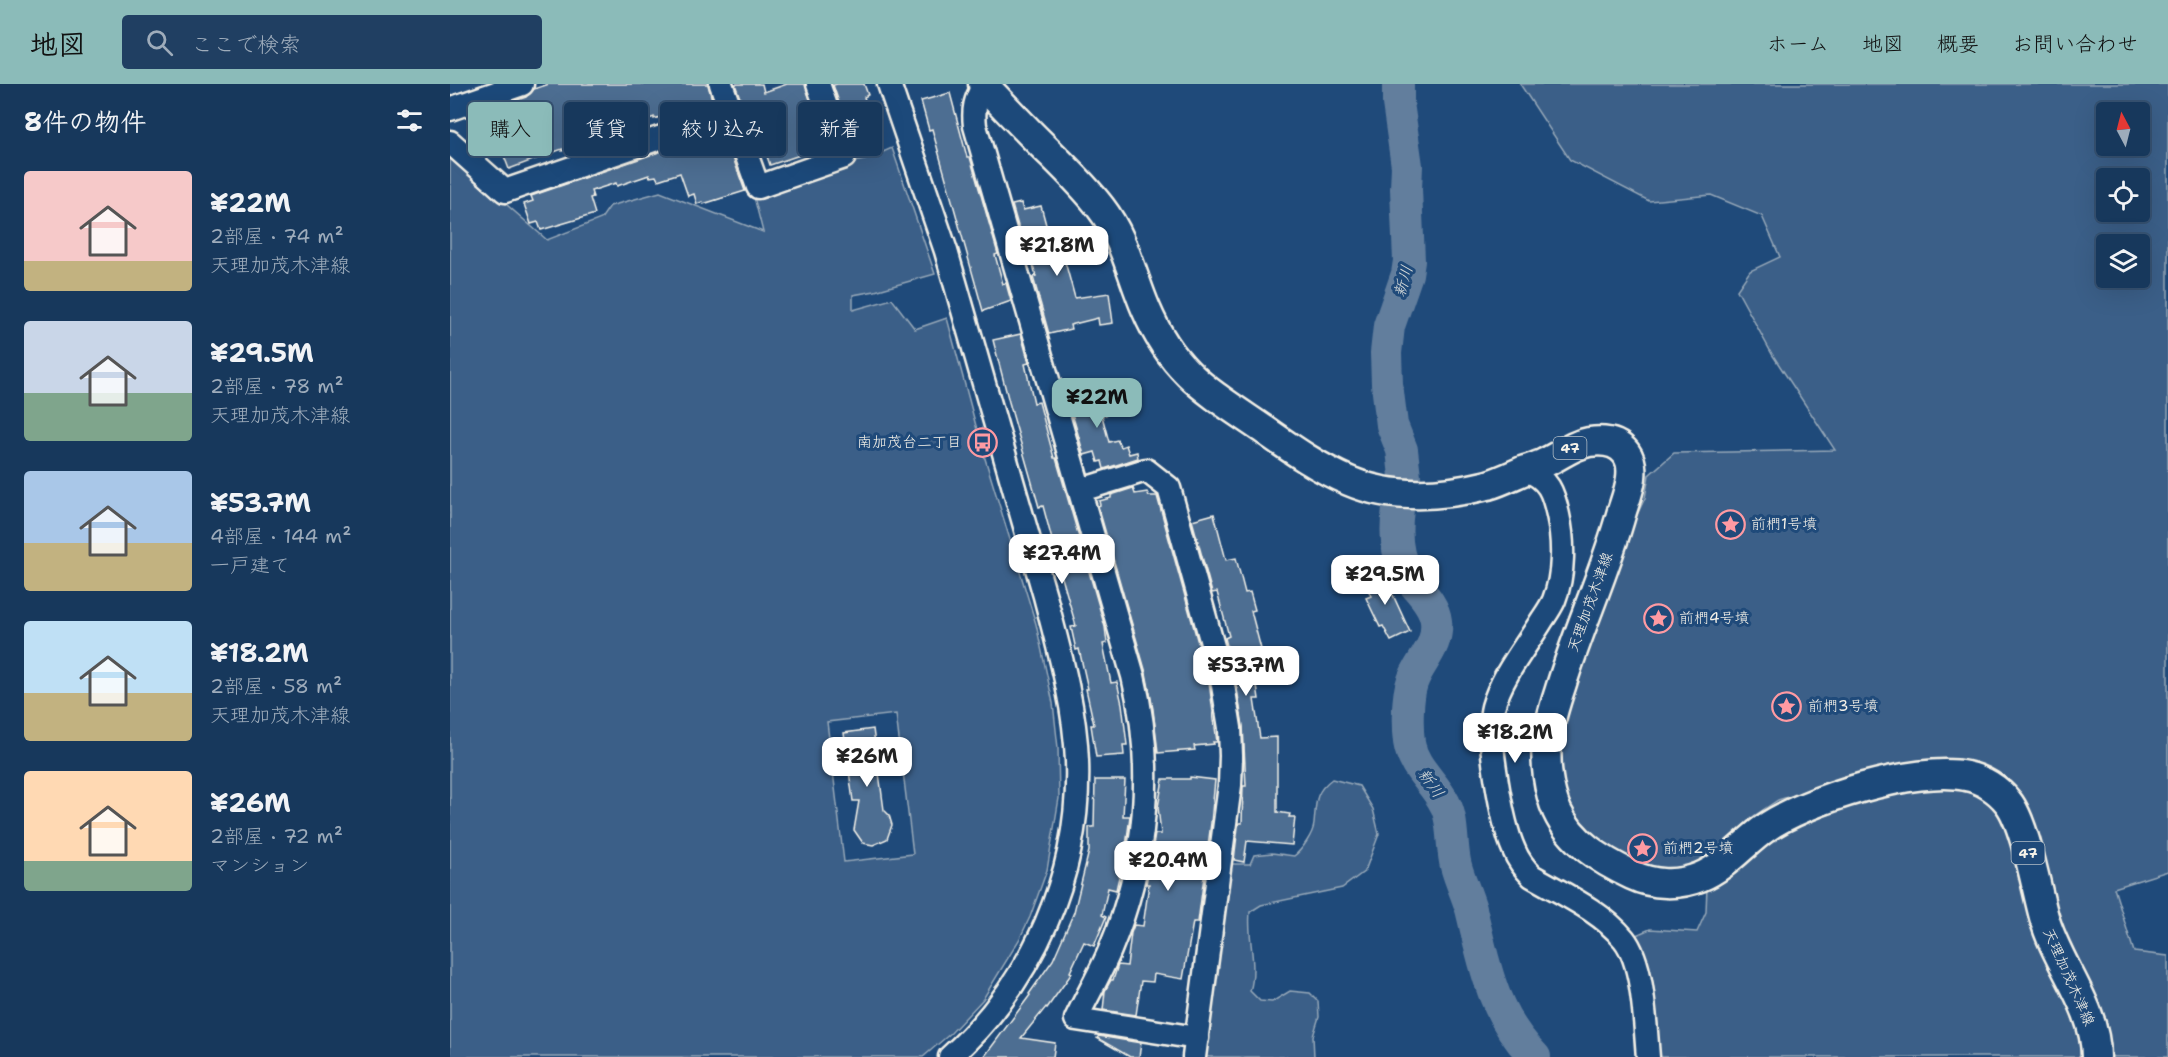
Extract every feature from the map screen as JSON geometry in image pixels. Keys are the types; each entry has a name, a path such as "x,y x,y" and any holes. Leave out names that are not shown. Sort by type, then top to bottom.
{"main road":[{"name":"天理加茂木津線","path":"983,85 1059,161 1102,209 1121,241 1145,308 1168,349 1197,384 1292,449 1338,476 1382,491 1416,495 1491,484 1544,464 1568,449 1584,443 1611,442 1627,454 1630,463 1630,481 1619,523 1571,655 1551,723 1547,745 1549,781 1557,811 1582,845 1600,858 1637,878 1659,884 1684,882 1699,878 1714,870 1765,828 1800,808 1856,788 1929,775 1948,774 1981,781 2005,797 2013,808 2026,845 2045,923 2093,1028 2096,1057"}],"street":[{"path":"450,109 522,84"},
{"path":"721,84 728,102"},
{"path":"747,156 758,187 844,157 818,84"},
{"path":"889,84 946,251 1045,596 1070,701 1077,761 1074,821 1069,851 1062,880 1041,936 1003,1000 950,1057"},
{"path":"983,85 973,111 975,126 1081,490 1139,701 1146,752 1141,839 1130,896 1110,951 1076,1020 1196,1048 1230,785 1230,728 1222,679 1169,488 1146,470 1081,490"},
{"path":"450,142 505,191 660,138"},
{"path":"1526,470 1538,475 1548,483 1553,495 1562,535 1560,574 1554,600 1500,687 1493,707 1493,756 1500,793 1513,849 1524,868 1532,876 1604,919 1625,940 1636,966 1648,1057"}],"shaded area":[{"path":"1520,84 2168,84 2168,871 2114,888 2134,952 2168,956 2168,1057 2106,1057 1994,777 1834,783 1778,800 1751,818 1715,854 1691,867 1653,872 1603,847 1571,812 1557,772 1565,708 1622,546 1645,498 1649,475 1674,453 1835,450 1772,354 1737,290 1750,271 1780,257 1762,216 1711,195 1649,201 1570,160"},
{"path":"892,148 935,274 853,295 853,310 892,299 915,329 947,318 983,452 1036,624 1053,703 1058,748 1059,798 1047,870 1030,917 1019,940 983,999 951,1033 923,1057 450,1057 450,155 547,240 601,219 610,206 660,192 763,232 754,197 852,162 882,156 882,152","holes":["896,714 913,854 844,862 827,722"]},
{"path":"1332,779 1359,786 1373,809 1379,834 1365,871 1342,888 1261,905 1250,912 1249,922 1253,961 1250,991 1260,1001 1272,1002 1290,991 1310,993 1318,1001 1319,1017 1313,1036 1314,1057 1199,1057 1227,864 1250,864 1254,855 1272,853 1294,856 1309,837 1313,828 1319,794"},
{"path":"1918,786 1962,789 1980,796 2000,810 2076,1012 2084,1057 1653,1057 1627,939 1650,929 1697,932 1706,912 1707,887 1788,827 1844,800"}],"building":[{"path":"549,84 708,84 712,100 660,102 660,117 648,119 648,102 564,102 564,150 552,153 552,102 511,102 526,97 534,89"},
{"path":"735,84 762,84 764,92 787,84 805,84 811,102 798,102 798,156 770,165 767,156 786,156 786,102 741,102"},
{"path":"864,84 868,95 864,97 866,102 839,102 833,85"},
{"path":"950,93 967,157 970,157 998,254 995,255 1003,284 1006,283 1011,301 983,311 932,129 929,130 921,101"},
{"path":"660,152 660,156 732,156 745,191 697,204 694,194 688,196 680,173 658,180 656,176 650,177 649,175 617,186 616,183 591,191 593,197 590,198 595,214 541,230 538,222 531,224 524,204 533,201 531,196"},
{"path":"504,156 543,156 509,169"},
{"path":"1021,203 1023,210 1041,206 1049,236 1061,233 1064,246 1061,247 1075,298 1109,293 1113,323 1099,325 1098,318 1070,325 1071,329 1049,334 1033,277 1036,276 1028,246 1024,247 1012,205"},
{"path":"1021,334 1029,363 1025,364 1034,403 1039,402 1105,627 1107,643 1103,644 1111,683 1117,682 1122,704 1127,745 1123,745 1124,755 1096,757 1091,725 1094,725 1086,689 1088,689 1079,649 1076,650 1071,627 1076,626 1061,574 1057,575 1052,559 1054,558 1052,552 1055,551 1043,506 1039,507 993,340"},
{"path":"1105,389 1112,413 1102,416 1109,442 1117,440 1121,447 1126,445 1129,454 1137,452 1138,458 1104,469 1102,461 1098,462 1095,452 1084,455 1069,403 1073,401 1072,396"},
{"path":"1133,488 1135,494 1147,492 1149,496 1157,496 1209,682 1217,742 1194,746 1195,750 1158,753 1146,673 1098,506 1099,501"},
{"path":"1214,514 1226,560 1236,558 1245,593 1250,592 1255,610 1251,611 1261,649 1252,652 1259,699 1254,699 1260,738 1277,737 1277,812 1295,817 1292,845 1247,841 1244,862 1234,860 1238,827 1239,823 1242,823 1243,786 1246,786 1243,726 1235,677 1225,638 1229,636 1217,592 1212,593 1192,520"},
{"path":"1381,569 1410,632 1391,641 1383,626 1380,627 1366,598 1371,596 1363,578"},
{"path":"873,729 884,810 889,815 892,825 887,839 873,845 863,843 854,830 859,801 853,801 844,733"},
{"path":"1190,777 1215,780 1198,922 1193,922 1183,979 1154,974 1153,982 1141,981 1136,1015 1103,1010 1105,991 1113,980 1118,965 1127,966 1134,925 1143,926 1149,884 1146,884 1155,834 1161,834 1158,807 1163,779 1190,779"},
{"path":"1095,780 1125,780 1123,816 1130,816 1126,846 1116,890 1108,888 1102,915 1106,917 1094,946 1084,942 1070,972 1072,973 1047,1008 1021,1038 1055,1043 1053,1057 984,1057 1053,960 1074,912 1089,851 1089,827 1094,827"},
{"path":"1099,1036 1141,1043 1139,1057 1130,1057 1097,1038"}],"waterway":[{"name":"新川","path":"1398,84 1398,103 1407,166 1409,261 1407,274 1389,326 1386,353 1392,425 1402,450 1405,476"},
{"name":"新川","path":"1398,509 1396,534 1400,559 1407,575 1432,608 1436,621 1432,647 1415,675 1410,689 1408,720 1411,751 1448,811 1456,866 1471,909 1492,988 1509,1024 1520,1041 1535,1057"}],"place":[{"name":"南加茂台二丁目","path":"983,442"},
{"name":"前椚1号墳","path":"1730,524"},
{"name":"前椚4号墳","path":"1658,618"},
{"name":"前椚3号墳","path":"1787,706"},
{"name":"前椚2号墳","path":"1642,848"}]}
